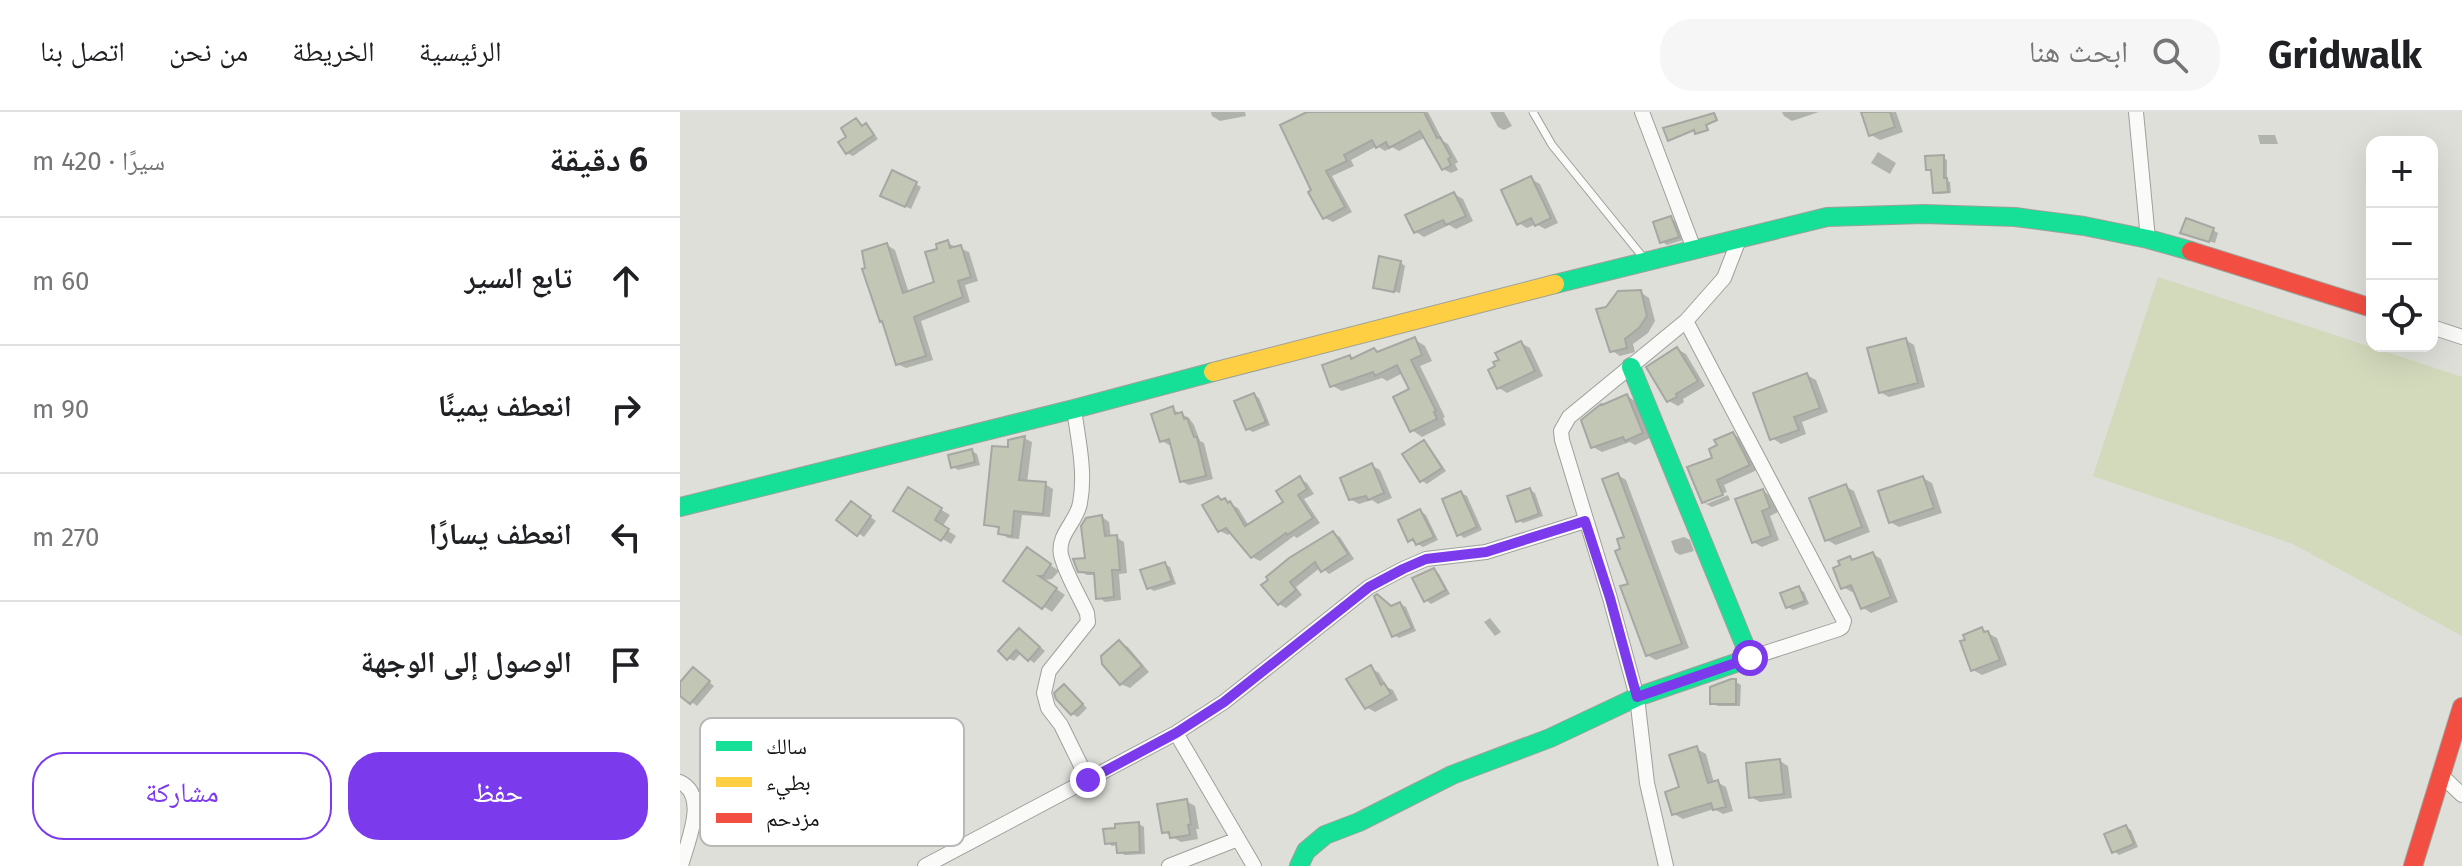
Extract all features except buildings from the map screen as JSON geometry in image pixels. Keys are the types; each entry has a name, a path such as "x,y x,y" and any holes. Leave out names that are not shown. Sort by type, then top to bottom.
{"street":[{"path":"1642,112 1694,249"},
{"path":"2136,112 2148,239"},
{"path":"680,507 1827,217 1924,214 2015,217 2084,226 2148,239 2234,263 2366,306"},
{"path":"1666,866 1647,783 1637,697 1561,431 1569,417 1686,321 1724,278 1740,237"},
{"path":"1299,866 1306,851 1325,835 1359,822 1452,775 1550,738 1637,697 1839,629 1844,621 1686,321"},
{"path":"2438,329 2462,337"},
{"path":"1631,367 1750,658"},
{"path":"1074,409 1082,465 1081,499 1078,513 1061,543 1062,556 1088,622 1049,671 1044,693 1048,708 1061,725 1088,780"},
{"path":"964,845 1176,733 1224,702 1369,587 1403,569 1426,559 1486,552 1585,521"},
{"path":"2413,866 2462,707"},
{"path":"1176,733 1254,866"},
{"path":"2440,774 2462,795"},
{"path":"680,782 691,789 695,811 681,866"},
{"path":"1169,866 1238,839"},
{"path":"925,866 963,846"}],"lane":[{"path":"1533,112 1552,145 1646,261"}],"green space":[{"path":"2158,277 2366,345 2366,352 2386,352 2462,377 2462,636 2293,544 2093,476"}],"traffic: fast":[{"path":"1555,284 1827,217 1924,214 2015,217 2084,226 2191,251"},
{"path":"1299,866 1306,851 1325,835 1359,822 1452,775 1550,738 1637,697 1750,658 1631,367"},
{"path":"680,507 1213,372"}],"traffic: slow":[{"path":"1213,372 1555,284"}],"traffic: jam":[{"path":"2191,251 2366,306"},
{"path":"2413,866 2462,707"}],"route":[{"path":"1088,780 1176,733 1224,702 1369,587 1403,569 1426,559 1486,552 1585,521 1637,697 1750,658"}]}
